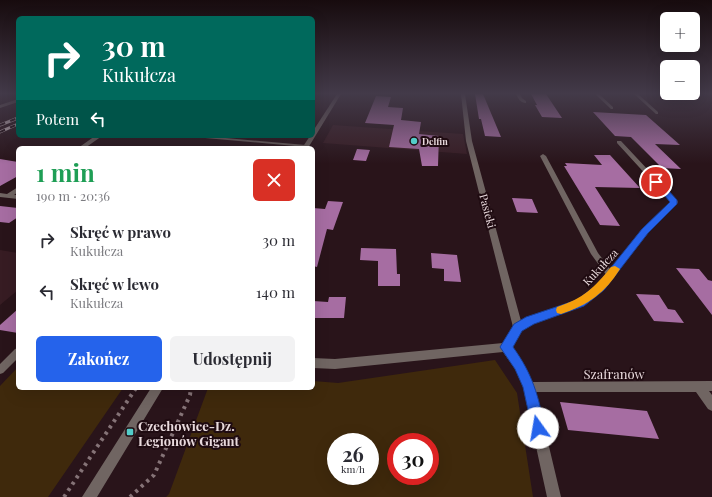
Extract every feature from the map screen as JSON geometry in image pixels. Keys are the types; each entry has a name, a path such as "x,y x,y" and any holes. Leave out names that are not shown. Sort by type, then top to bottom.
{"street":[{"path":"315,133 325,117"},
{"name":"Pasieki","path":"466,117 469,141 518,327"},
{"path":"84,146 97,138"},
{"name":"Kukułcza","path":"518,327 530,320 580,303 600,288 645,231 675,202 619,142"},
{"path":"8,196 16,190"},
{"path":"0,194 16,197"},
{"path":"506,347 518,327"},
{"path":"315,363 335,364 506,347"},
{"path":"506,347 519,366 529,387 554,497"},
{"name":"Szafranów","path":"529,387 712,386"},
{"path":"698,387 712,404"},
{"path":"89,497 156,390"}],"lane":[{"path":"216,138 296,146"},
{"path":"543,156 595,254 610,274"},
{"path":"0,370 16,354"}],"path":[{"path":"64,497 135,390"},
{"path":"130,497 154,475 190,395 191,390"}],"shaded area":[{"path":"333,125 463,134 467,154 323,143"},
{"path":"0,250 16,253 16,292 0,305"},
{"path":"495,360 517,393 533,497 166,497 169,494 207,390 315,390 315,381 338,383"},
{"path":"16,369 16,390 122,390 48,497 0,497 0,386"}],"building":[{"path":"367,117 401,117 401,120 421,122 419,134 439,136 438,166 422,166 419,149 389,147 394,125 365,123"},
{"path":"479,117 493,117 501,137 485,136 481,119 479,119"},
{"path":"598,117 648,117 680,145 655,144 681,169 662,168 631,137 615,136"},
{"path":"357,149 370,150 366,161 353,160"},
{"path":"594,155 610,155 640,188 595,187 620,226 600,225 564,166 567,166 565,163 602,165"},
{"path":"0,159 16,162 16,177 0,186"},
{"path":"512,198 532,199 538,213 517,212"},
{"path":"328,201 343,202 333,230 327,229 317,267 315,266 315,208 325,209"},
{"path":"0,206 16,208 16,218 9,223 0,222"},
{"path":"361,248 396,249 397,274 400,274 400,286 378,286 378,261 360,260"},
{"path":"431,253 457,255 461,282 444,281 444,269 432,268"},
{"path":"676,268 699,269 708,280 712,281 712,315"},
{"path":"636,294 659,295 668,309 675,310 684,323 654,321"},
{"path":"329,297 346,297 344,318 315,318 315,301 328,302"},
{"path":"16,311 16,333 0,330 0,325"},
{"path":"560,402 647,411 659,439 568,430"}],"railway":[{"path":"0,125 16,119"},
{"path":"0,132 16,125"}],"slow traffic":[{"path":"561,310 580,303 600,288 615,269"}],"place":[{"name":"Delfin","path":"414,141"},
{"name":"Czechowice-Dz. Legionów Gigant","path":"130,432"}],"route":[{"path":"538,428 529,387 519,366 506,347 518,327 530,320 580,303 600,288 645,231 675,202 656,182"}]}
